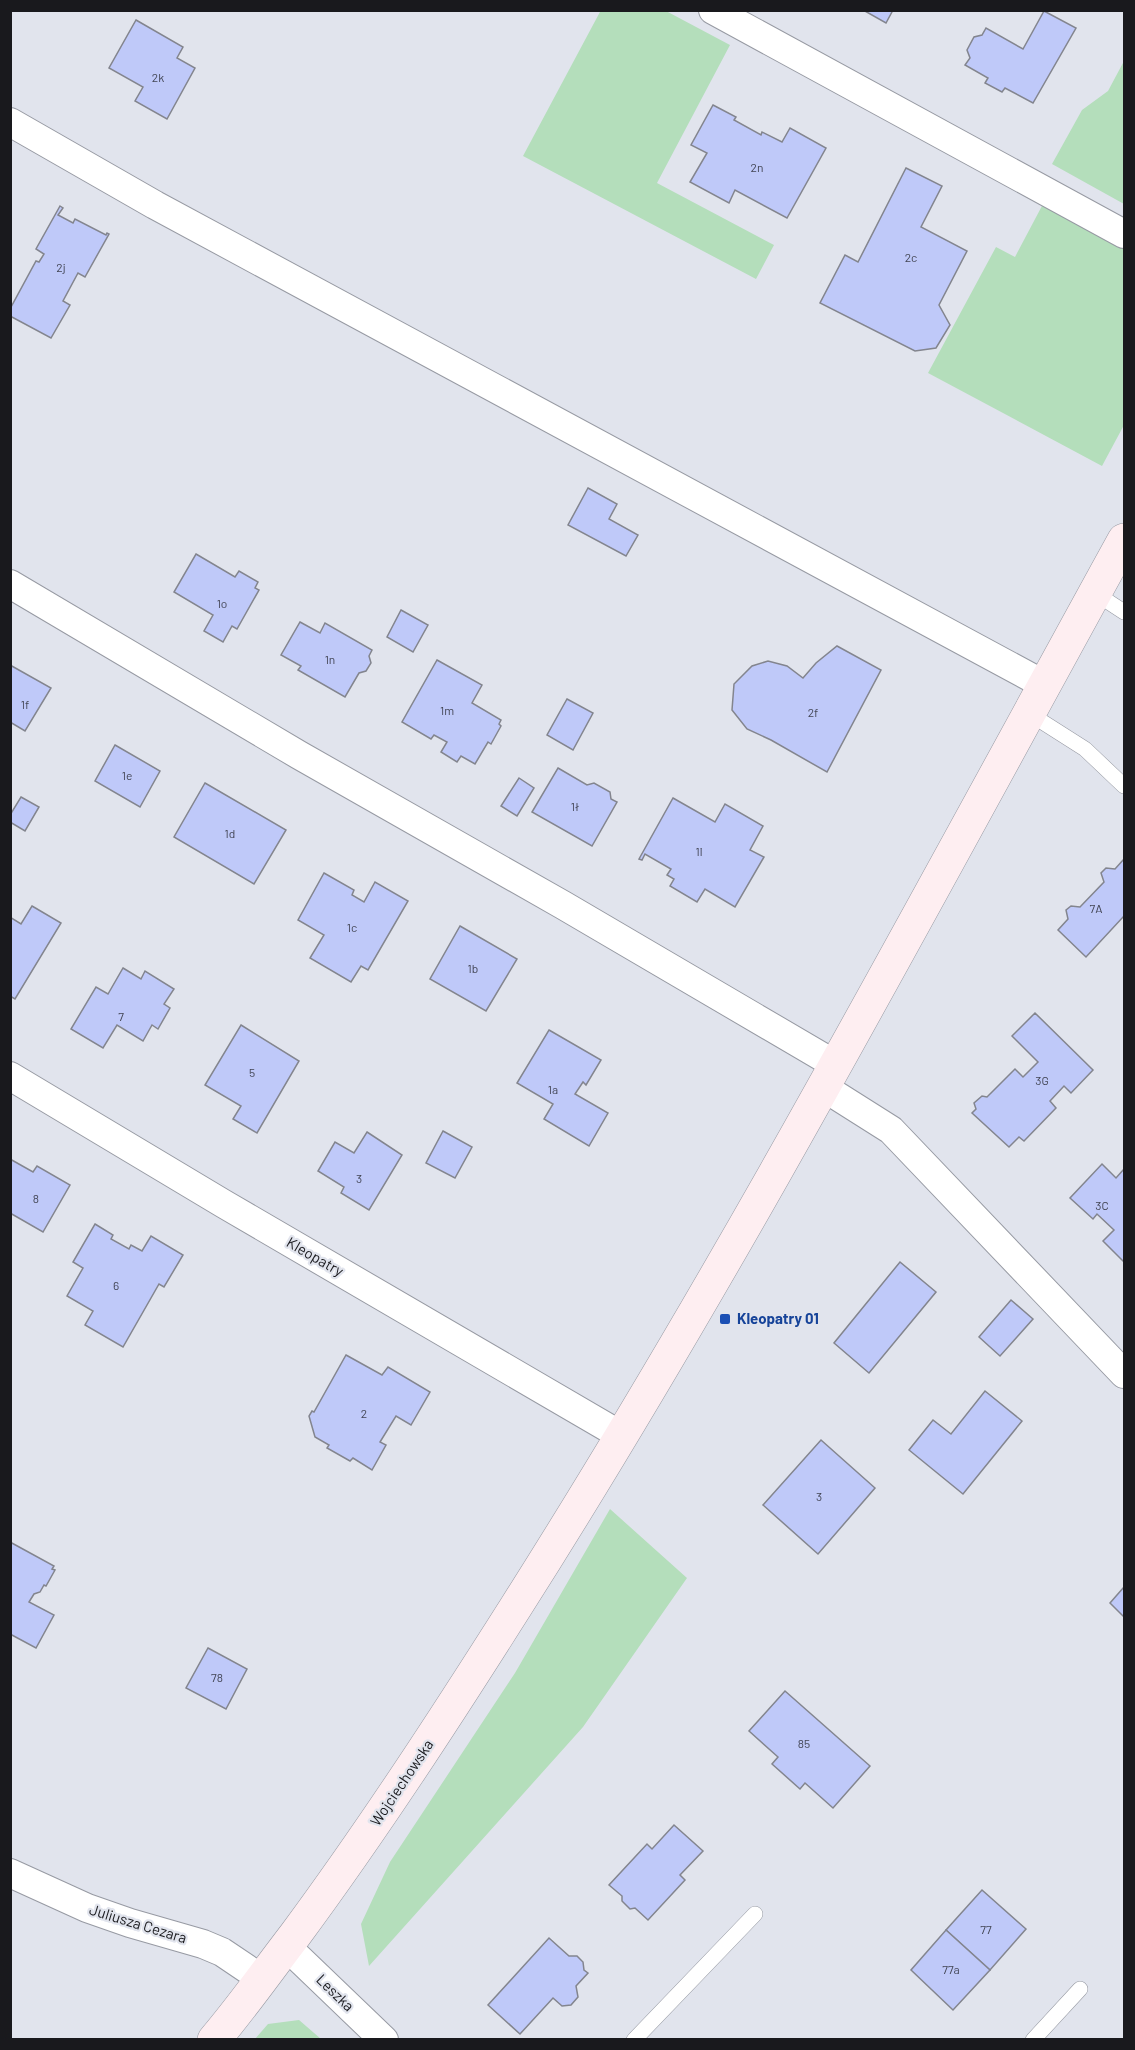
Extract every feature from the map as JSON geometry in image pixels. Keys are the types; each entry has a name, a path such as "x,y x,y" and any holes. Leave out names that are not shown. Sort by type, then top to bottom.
{"street":[{"path":"713,10 1125,234"},
{"path":"10,122 155,205 1045,685"},
{"name":"Wojciechowska","path":"214,2040 262,1980 355,1854 417,1761 622,1436 751,1215 1125,540"},
{"path":"10,584 299,755 563,904 829,1076 891,1130 1125,1374"},
{"name":"Kleopatry","path":"10,1076 224,1204 622,1436"},
{"name":"Juliusza Cezara","path":"10,1873 98,1912 222,1952 262,1980"},
{"name":"Leszka","path":"286,1946 384,2040"}],"lane":[{"path":"1095,593 1125,612"},
{"path":"1029,714 1085,749 1125,786"},
{"path":"634,2040 755,1914"},
{"path":"1033,2040 1080,1989"}],"green space":[{"path":"601,10 666,11 730,45 657,183 774,245 756,279 523,156"},
{"path":"1124,61 1124,204 1052,164 1082,110 1108,91"},
{"path":"1043,204 1124,248 1124,425 1102,466 928,373 996,247 1015,257"},
{"path":"610,1509 687,1578 583,1727 369,1966 361,1924 390,1862 515,1673"},
{"path":"299,2020 321,2039 255,2039 268,2024"}],"building":[{"path":"863,10 893,10 886,23"},
{"path":"1044,11 1076,28 1033,103 1005,88 1002,92 985,83 988,78 965,65 970,58 967,50 974,37 982,35 986,28 1023,49"},
{"path":"136,20 183,47 177,58 195,68 167,119 135,101 143,87 109,68"},
{"path":"713,105 736,117 734,120 761,135 762,132 782,142 790,128 826,148 787,218 735,190 729,203 690,182 707,153 691,145"},
{"path":"906,168 942,186 921,227 967,251 939,305 950,325 936,348 915,351 820,303 845,255 858,262"},
{"path":"60,206 63,208 58,215 73,223 75,219 106,235 109,234 85,277 78,273 63,301 70,305 51,338 10,316 10,309 36,261 39,262 44,254 36,249"},
{"path":"588,488 617,504 609,519 638,535 626,556 568,525"},
{"path":"196,554 235,577 239,571 258,582 255,588 259,590 237,629 232,626 223,642 204,631 213,615 174,592"},
{"path":"401,610 428,625 413,652 387,637"},
{"path":"300,622 320,633 325,623 372,650 369,656 371,663 366,671 359,673 345,697 298,670 301,666 281,655"},
{"path":"837,646 881,670 827,772 747,729 732,710 734,684 752,666 768,661 787,666 803,678 816,663"},
{"path":"437,660 482,685 472,703 501,720 499,724 501,726 491,744 488,742 475,764 461,756 457,762 441,752 447,742 434,735 431,739 402,722"},
{"path":"10,665 51,688 25,731 10,722"},
{"path":"567,699 593,713 573,750 547,735"},
{"path":"115,745 160,771 140,807 95,781"},
{"path":"558,768 587,785 594,783 610,792 611,799 617,802 592,846 532,812"},
{"path":"519,778 534,788 517,816 501,806"},
{"path":"205,783 286,830 254,884 174,837"},
{"path":"21,797 39,807 25,831 10,822 10,815"},
{"path":"673,798 715,822 725,804 763,826 750,850 764,857 735,907 705,889 697,902 670,886 674,879 667,875 671,869 645,854 642,860 639,859"},
{"path":"1124,859 1124,916 1086,957 1058,930 1068,919 1066,910 1071,906 1080,907 1104,882 1101,873 1106,868 1115,869"},
{"path":"324,873 354,890 352,895 364,902 375,882 408,901 368,970 361,966 351,982 310,958 324,935 298,920"},
{"path":"32,906 61,923 15,999 10,996 10,917 21,924"},
{"path":"460,926 517,959 486,1011 430,979"},
{"path":"123,968 141,979 145,971 174,989 164,1004 170,1008 158,1029 152,1025 143,1041 117,1025 103,1048 71,1029 96,987 108,994"},
{"path":"1035,1013 1093,1070 1071,1093 1064,1086 1050,1101 1056,1108 1024,1141 1019,1137 1009,1147 972,1113 976,1109 974,1103 982,1096 987,1097 1015,1069 1023,1077 1038,1062 1012,1036"},
{"path":"241,1025 299,1061 257,1133 233,1119 241,1106 205,1085"},
{"path":"549,1030 601,1060 586,1085 583,1082 575,1094 608,1113 589,1146 544,1119 553,1104 517,1083"},
{"path":"443,1131 472,1147 455,1178 426,1163"},
{"path":"367,1132 402,1155 369,1210 341,1193 344,1187 318,1171 335,1142 354,1153"},
{"path":"10,1159 33,1172 37,1166 70,1185 43,1232 10,1213"},
{"path":"1102,1164 1116,1178 1124,1169 1124,1262 1103,1241 1114,1230 1097,1214 1093,1219 1070,1198"},
{"path":"95,1224 113,1235 111,1239 129,1249 131,1245 142,1251 151,1236 183,1255 164,1287 159,1284 123,1347 85,1325 93,1311 67,1296 83,1268 73,1262"},
{"path":"900,1262 936,1292 869,1373 834,1343"},
{"path":"1011,1300 1033,1319 1000,1356 979,1337"},
{"path":"346,1355 382,1375 388,1367 430,1392 411,1425 396,1416 380,1442 386,1445 372,1470 353,1458 350,1461 327,1448 329,1445 315,1437 309,1416 312,1411 314,1412"},
{"path":"985,1391 1022,1421 963,1494 909,1450 933,1420 951,1434"},
{"path":"821,1440 875,1488 818,1554 763,1505"},
{"path":"10,1542 54,1566 52,1569 55,1570 46,1586 44,1585 40,1592 34,1594 29,1602 54,1615 36,1648 10,1634"},
{"path":"1124,1587 1124,1617 1110,1603"},
{"path":"208,1648 247,1669 226,1709 186,1688"},
{"path":"785,1691 870,1766 833,1808 805,1783 800,1789 772,1764 778,1757 749,1731"},
{"path":"674,1825 703,1851 680,1875 685,1880 648,1920 635,1908 630,1909 622,1901 622,1896 609,1885 647,1844 652,1849"},
{"path":"982,1890 1026,1929 990,1970 946,1930"},
{"path":"946,1930 990,1970 953,2010 911,1970"},
{"path":"549,1938 569,1956 577,1956 588,1973 576,1986 578,1997 571,2005 562,2006 553,1998 520,2034 488,2005"}],"place":[{"name":"Kleopatry 01","path":"725,1319"}]}
